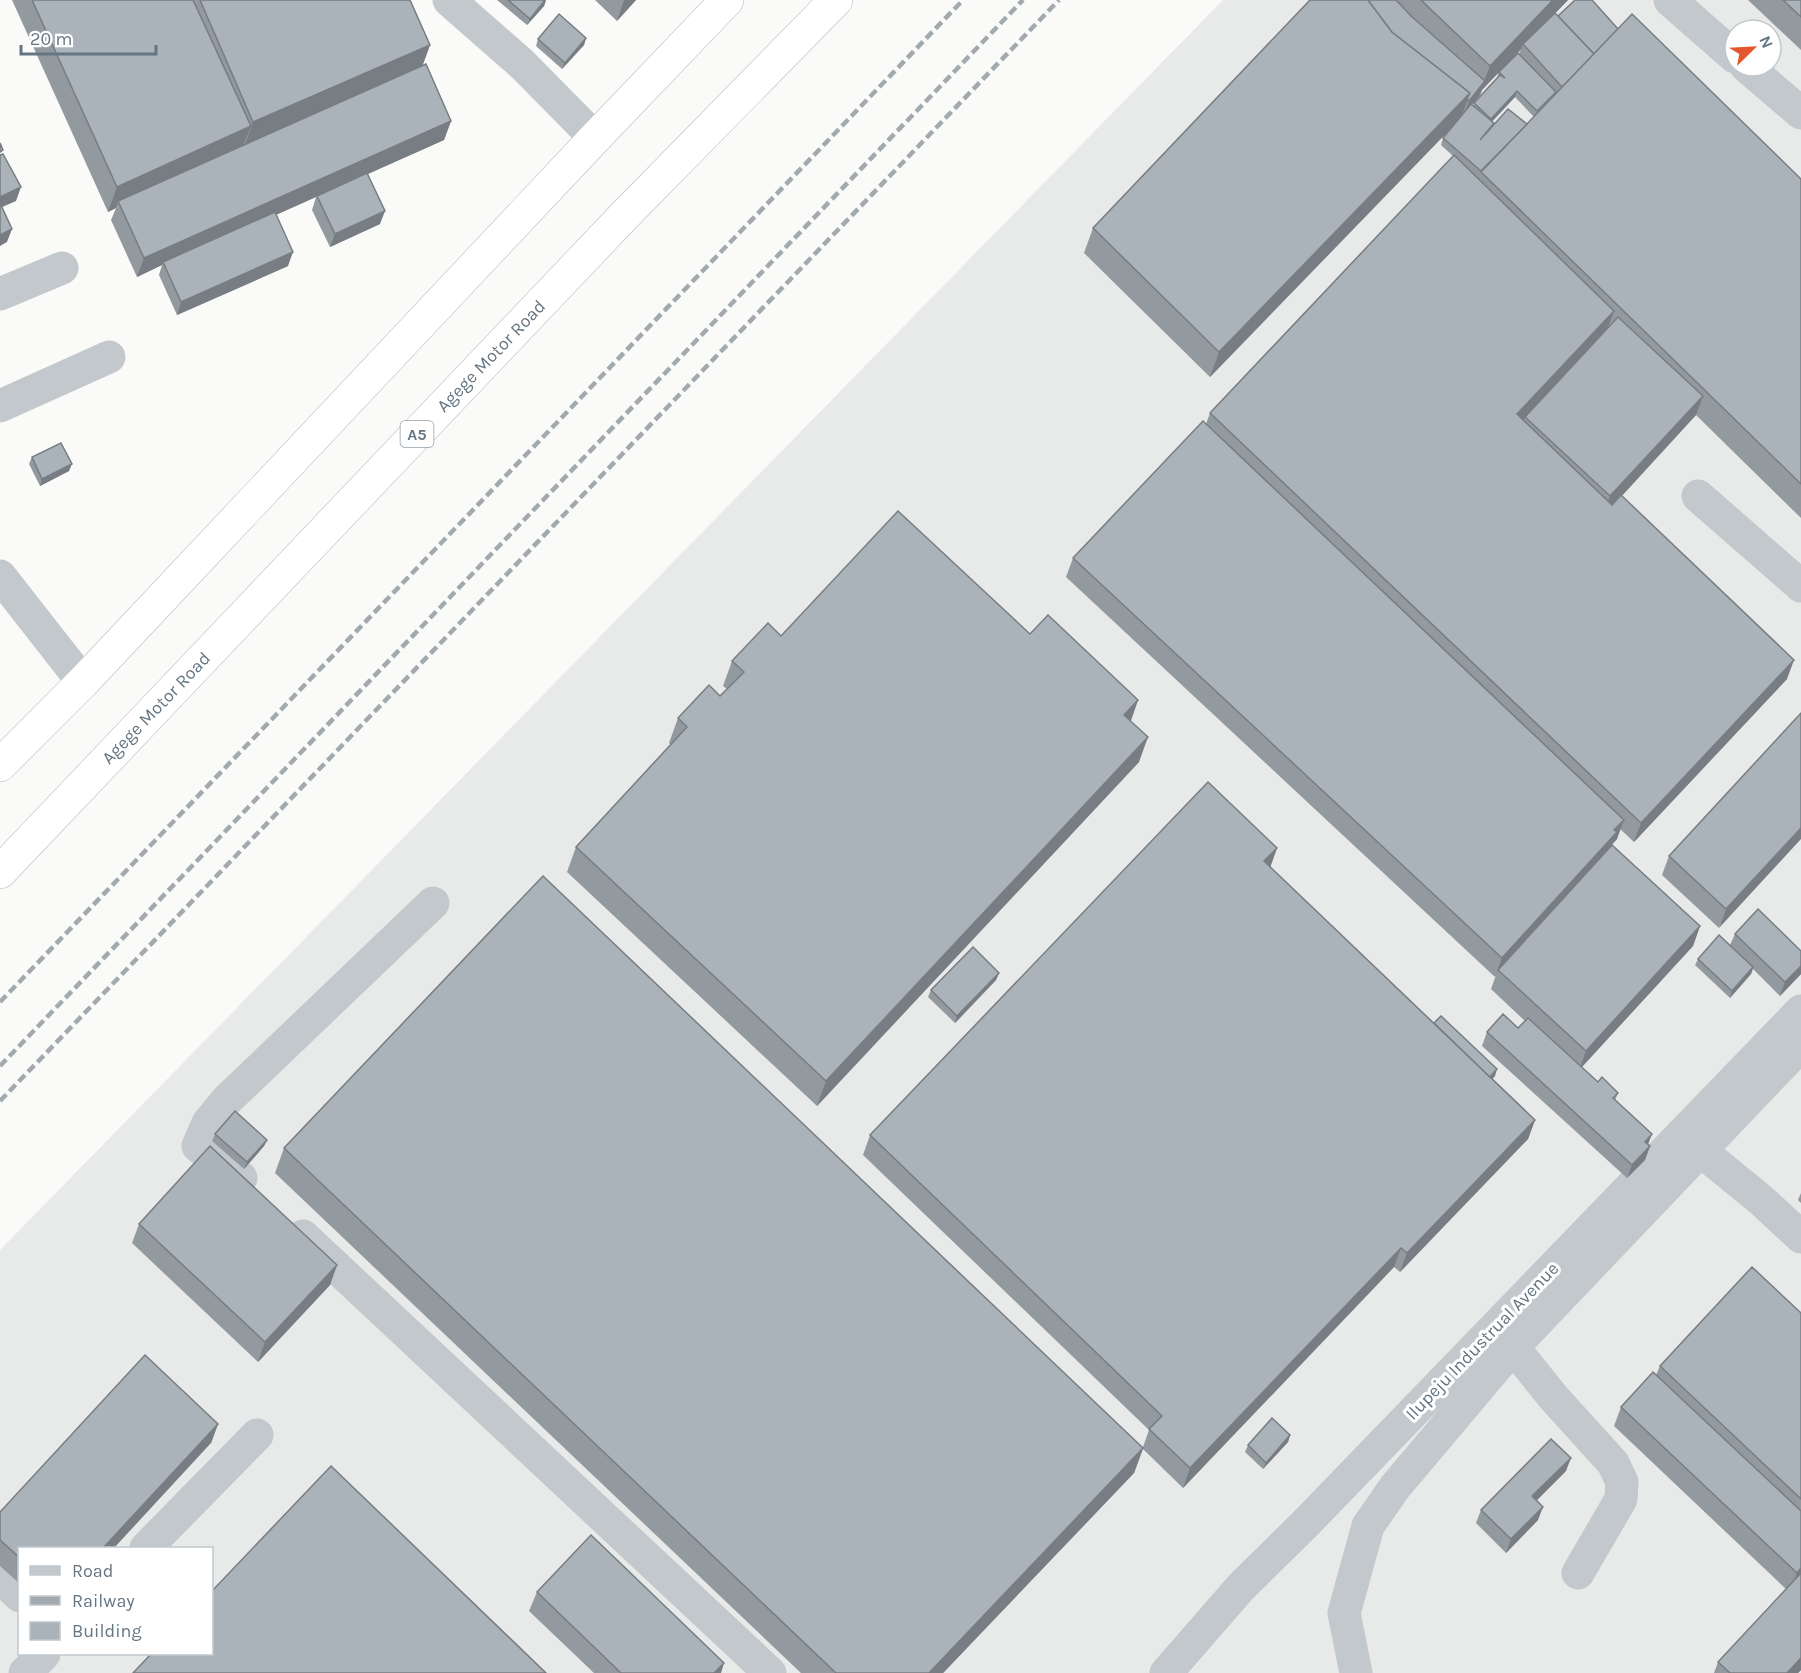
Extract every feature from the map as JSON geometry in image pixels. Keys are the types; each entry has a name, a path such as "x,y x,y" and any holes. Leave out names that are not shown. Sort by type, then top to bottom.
{"highway":[{"path":"0,765 83,682 727,0"},
{"name":"Agege Motor Road","path":"0,872 622,218 836,0"}],"street":[{"path":"449,0 522,64 595,138"},
{"path":"1670,0 1723,46"},
{"path":"1760,78 1801,113"},
{"path":"0,294 62,268"},
{"path":"0,405 108,357"},
{"path":"1698,496 1801,586"},
{"path":"0,576 83,682"},
{"path":"260,1195 198,1146 208,1123 227,1100 434,903"},
{"name":"Ilupeju Industrual Avenue","path":"1166,1673 1241,1587 1801,1011"},
{"name":"Ilupeju Industrual Avenue","path":"1356,1673 1344,1613 1368,1526 1395,1486 1513,1347 1801,1045"},
{"path":"1701,1151 1761,1200 1801,1237"},
{"path":"286,1220 770,1673"},
{"path":"1513,1347 1554,1398 1613,1463 1622,1482 1621,1499 1578,1573"},
{"path":"147,1547 257,1435"},
{"path":"0,1577 18,1594"},
{"path":"25,1673 42,1655"},
{"path":"0,1669 4,1673"}],"shaded area":[{"path":"1223,0 1801,0 1801,1673 0,1673 0,1250"}],"building":[{"path":"32,0 193,0 251,126 117,187"},
{"path":"200,0 410,0 430,45 253,122"},
{"path":"508,0 545,0 530,19"},
{"path":"1310,0 1368,0 1392,32 1470,93 1219,352 1093,228"},
{"path":"1368,0 1396,0 1485,81 1469,101 1467,99 1470,93 1392,32"},
{"path":"1421,0 1553,0 1490,66"},
{"path":"1575,0 1592,0 1618,29 1594,54 1558,16"},
{"path":"1783,0 1801,0 1801,17"},
{"path":"1555,13 1594,54 1562,87 1523,44"},
{"path":"559,14 586,38 565,63 538,39"},
{"path":"1632,14 1801,179 1801,484 1481,172"},
{"path":"1518,53 1556,92 1537,111 1517,91 1491,119 1474,103 1500,75 1505,78 1499,72"},
{"path":"426,64 451,121 144,258 118,201"},
{"path":"1471,104 1494,123 1480,140 1508,109 1527,124 1481,171 1443,138"},
{"path":"3,154 21,187 0,197 0,155"},
{"path":"1454,155 1614,311 1517,414 1612,505 1621,495 1794,660 1641,823 1210,413"},
{"path":"367,173 385,211 335,234 317,196"},
{"path":"0,203 12,229 0,235"},
{"path":"275,212 293,252 181,302 163,262"},
{"path":"1618,317 1703,396 1610,496 1525,417"},
{"path":"1203,421 1624,820 1614,830 1617,832 1502,958 1073,558"},
{"path":"61,443 72,464 42,479 32,457"},
{"path":"898,511 1030,634 1048,615 1138,700 1124,715 1148,737 826,1081 576,847 687,727 678,718 709,685 720,696 744,672 732,661 768,623 781,636"},
{"path":"1801,713 1801,828 1726,909 1669,856"},
{"path":"1208,782 1277,848 1264,861 1535,1120 1407,1253 1401,1248 1190,1468 1149,1429 1162,1416 870,1135"},
{"path":"1612,845 1700,926 1586,1051 1498,970"},
{"path":"543,876 1143,1448 929,1673 836,1673 284,1148"},
{"path":"1758,909 1801,951 1801,966 1785,982 1735,934"},
{"path":"1719,935 1753,967 1732,991 1698,959"},
{"path":"973,947 999,973 957,1016 931,990"},
{"path":"1503,1014 1518,1028 1528,1018 1598,1082 1602,1077 1618,1093 1613,1098 1652,1134 1645,1142 1650,1146 1632,1165 1487,1032"},
{"path":"1441,1016 1497,1069 1490,1077 1434,1023"},
{"path":"235,1111 267,1140 247,1162 215,1134"},
{"path":"210,1146 337,1265 265,1342 139,1224"},
{"path":"1752,1267 1801,1313 1801,1499 1660,1366"},
{"path":"145,1355 218,1424 104,1547 18,1547 18,1556 0,1540 0,1512"},
{"path":"1653,1372 1801,1511 1801,1568 1797,1573 1621,1407"},
{"path":"1272,1418 1290,1435 1266,1463 1248,1445"},
{"path":"1551,1439 1571,1458 1532,1496 1543,1507 1511,1539 1481,1510"},
{"path":"331,1466 546,1673 133,1673 150,1655 213,1655 213,1590"},
{"path":"591,1535 724,1663 714,1673 621,1673 537,1592"},
{"path":"1801,1573 1801,1658 1787,1673 1730,1673 1718,1662"}],"railway":[{"path":"0,1002 963,0"},
{"path":"0,1066 1023,0"},
{"path":"0,1101 1059,0"}]}
